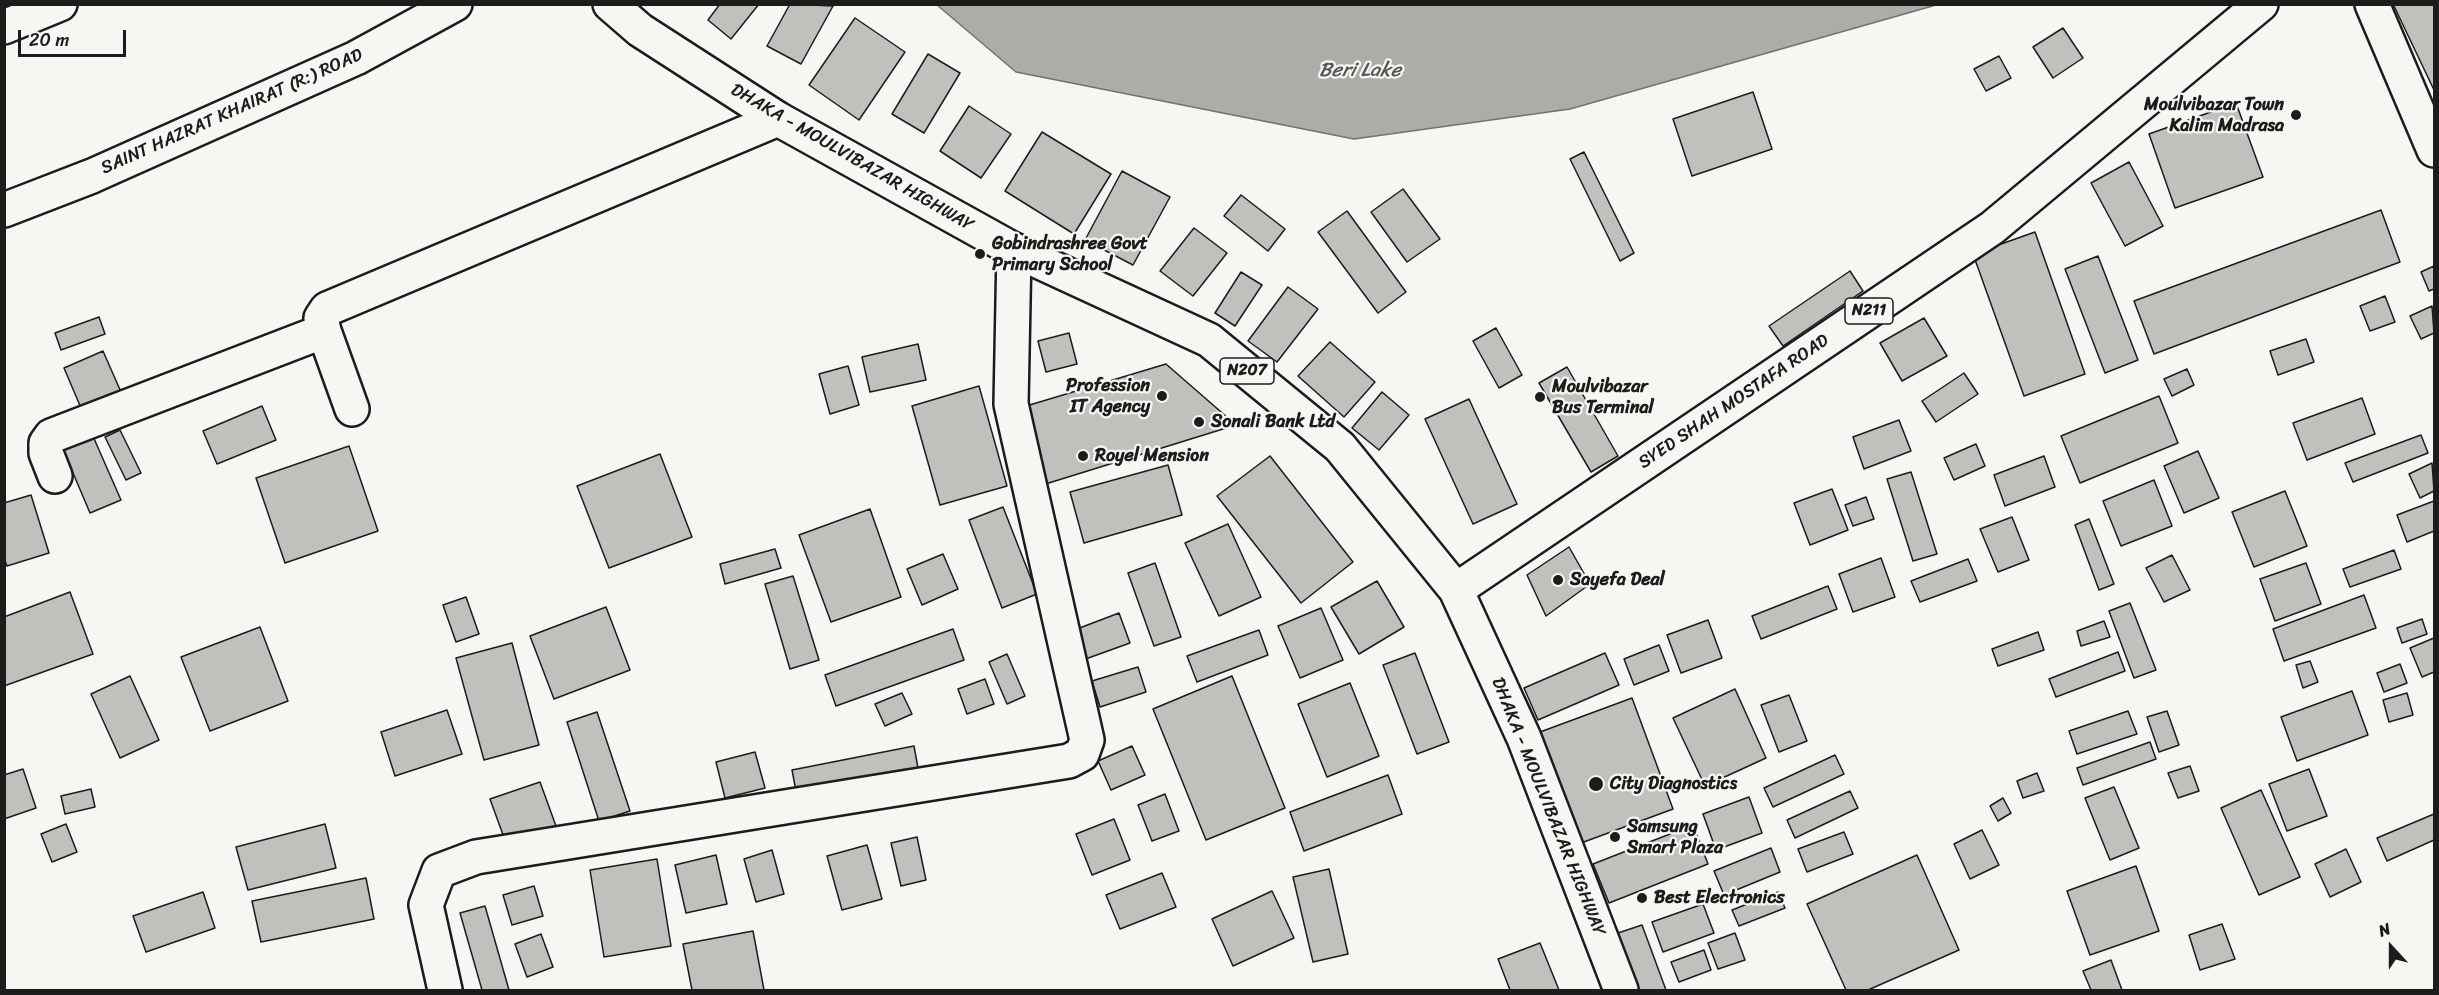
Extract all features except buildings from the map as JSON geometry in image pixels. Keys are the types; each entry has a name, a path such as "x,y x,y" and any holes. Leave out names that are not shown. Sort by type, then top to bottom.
{"main road":[{"path":"4,27 60,4"},
{"name":"SAINT HAZRAT KHAIRAT (R:) ROAD","path":"4,210 92,176 356,58 455,4"},
{"name":"DHAKA - MOULVIBAZAR HIGHWAY","path":"610,4 640,30 778,119 1014,250 1209,340 1340,447 1456,590 1524,738 1622,990"},
{"name":"SYED SHAH MOSTAFA ROAD","path":"1456,590 1992,228 2261,4"},
{"path":"2372,4 2434,150"},
{"path":"352,409 324,331 321,318 327,309 778,119"},
{"path":"446,990 426,904 438,871 476,857 1069,761 1082,754 1087,740 1011,404 1014,250"},
{"path":"55,476 46,453 46,443 51,436 324,331"}],"water":[{"name":"Beri Lake","path":"937,5 1936,5 1570,109 1354,139 1016,72"}],"place":[{"name":"Moulvibazar Town Kalim Madrasa","path":"2296,115"},
{"name":"Gobindrashree Govt Primary School","path":"980,254"},
{"name":"Profession IT Agency","path":"1162,396"},
{"name":"Moulvibazar Bus Terminal","path":"1540,397"},
{"name":"Sonali Bank Ltd","path":"1199,422"},
{"name":"Royel Mension","path":"1083,456"},
{"name":"Sayefa Deal","path":"1558,580"},
{"name":"City Diagnostics","path":"1596,784"},
{"name":"Samsung Smart Plaza","path":"1615,837"},
{"name":"Best Electronics","path":"1642,898"}]}
